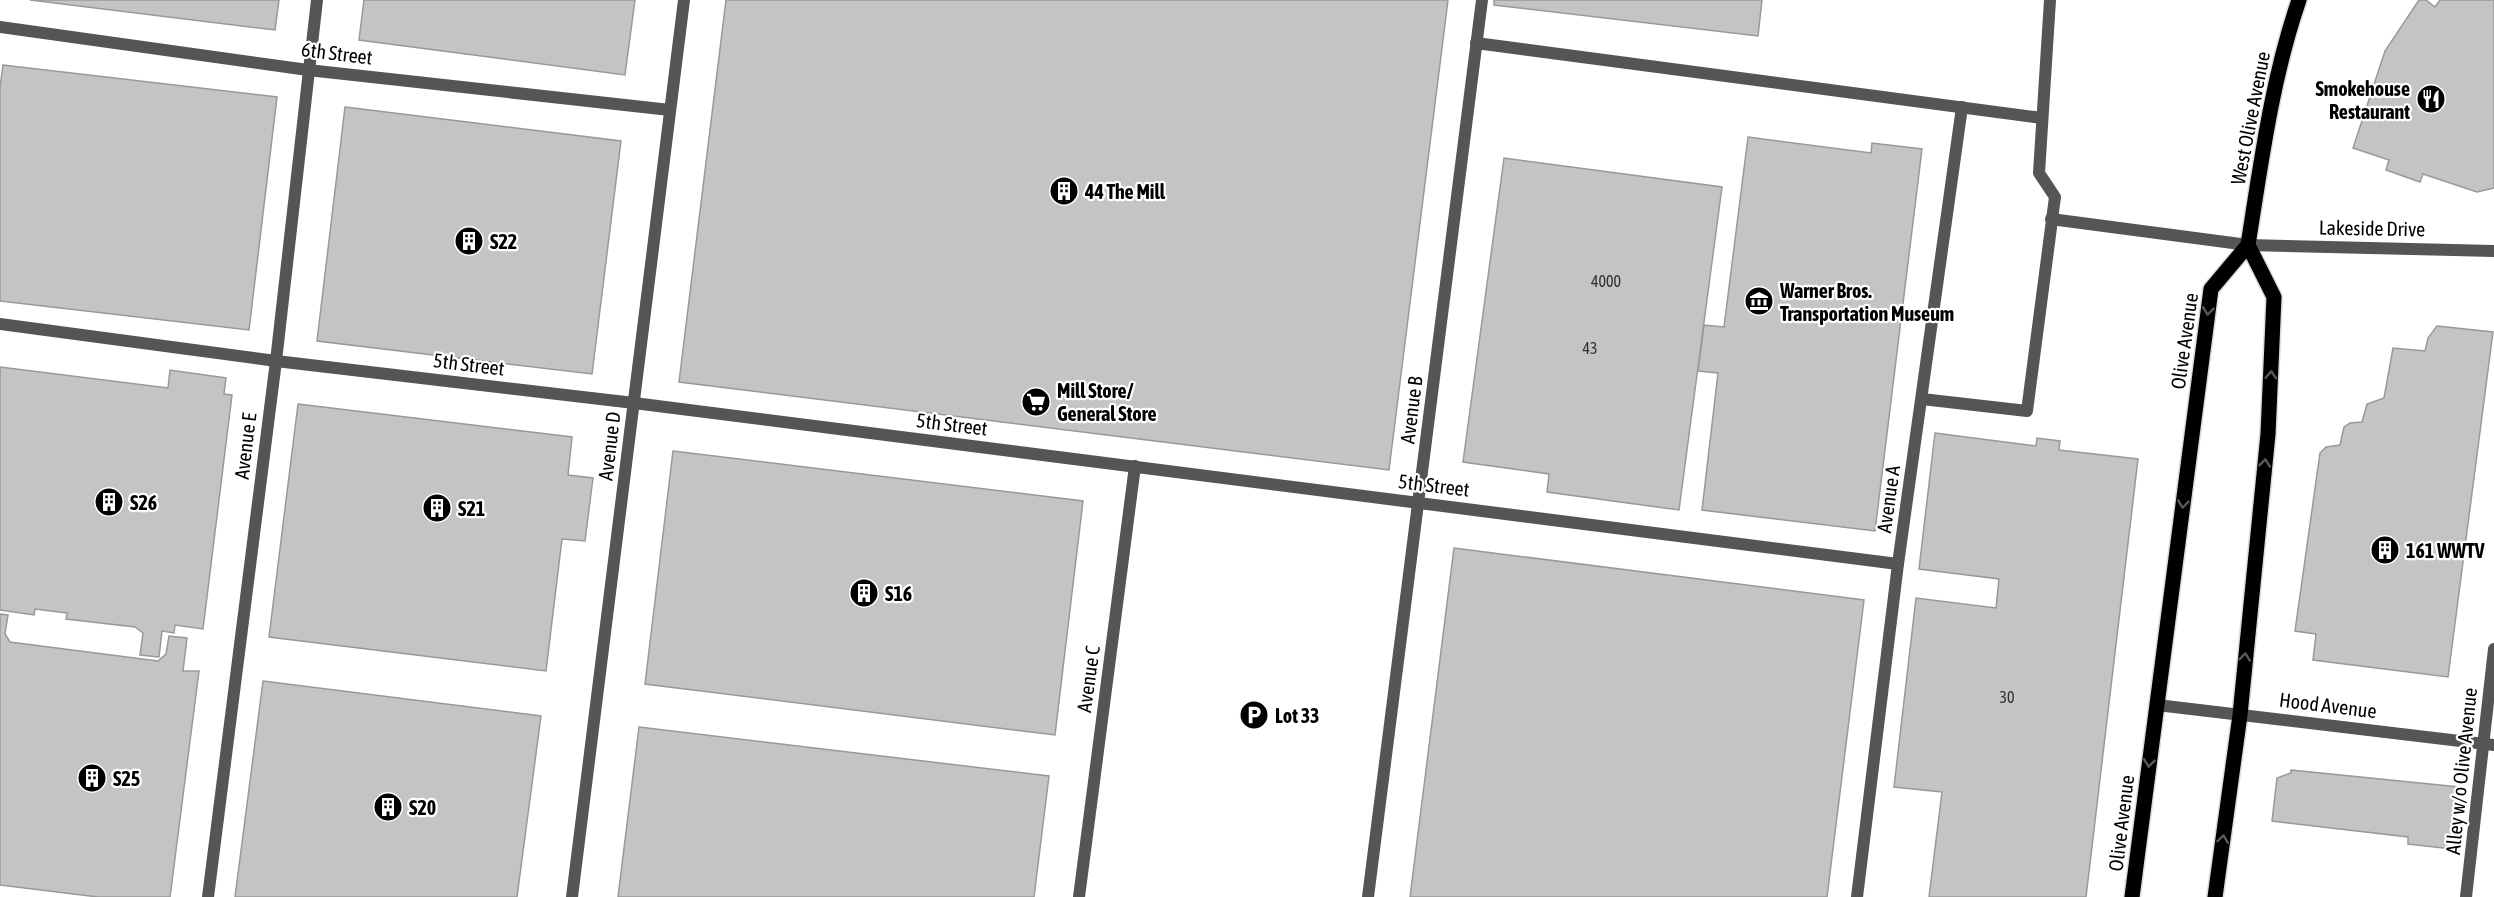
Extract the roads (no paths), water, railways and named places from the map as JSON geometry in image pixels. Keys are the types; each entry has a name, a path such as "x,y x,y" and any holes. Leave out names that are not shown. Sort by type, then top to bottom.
{"main road":[{"name":"West Olive Avenue","path":"2248,245 2274,96 2290,27 2299,0"},
{"name":"Olive Avenue","path":"2132,897 2211,290 2248,245"},
{"path":"2215,897 2240,715 2268,434 2274,297 2248,245"}],"street":[{"name":"Avenue E","path":"208,897 276,361 317,0"},
{"name":"Avenue D","path":"572,897 684,0"},
{"name":"Avenue B","path":"1368,897 1482,0"},
{"path":"1922,399 2027,411 2055,197 2039,173 2049,0"},
{"name":"6th Street","path":"0,27 308,70 670,110"},
{"path":"1476,43 2042,118"},
{"name":"Avenue A","path":"1857,897 1898,564 1962,107"},
{"name":"Lakeside Drive","path":"2051,219 2248,245 2494,251"},
{"name":"5th Street","path":"0,324 276,361 634,403 1898,564"},
{"name":"Avenue C","path":"1078,897 1135,466"},
{"name":"Alley w/o Olive Avenue","path":"2466,897 2489,744 2494,649"},
{"name":"Hood Avenue","path":"2157,705 2489,744"}],"place":[{"name":"Smokehouse Restaurant","path":"2431,99"},
{"name":"44 The Mill","path":"1064,191"},
{"name":"S22","path":"469,241"},
{"name":"Warner Bros. Transportation Museum","path":"1759,301"},
{"name":"Mill Store/ General Store","path":"1036,402"},
{"name":"S26","path":"109,502"},
{"name":"S21","path":"437,508"},
{"name":"161 WWTV","path":"2385,550"},
{"name":"S16","path":"864,593"},
{"name":"Lot 33","path":"1254,715"},
{"name":"S25","path":"92,778"},
{"name":"S20","path":"388,807"}]}
